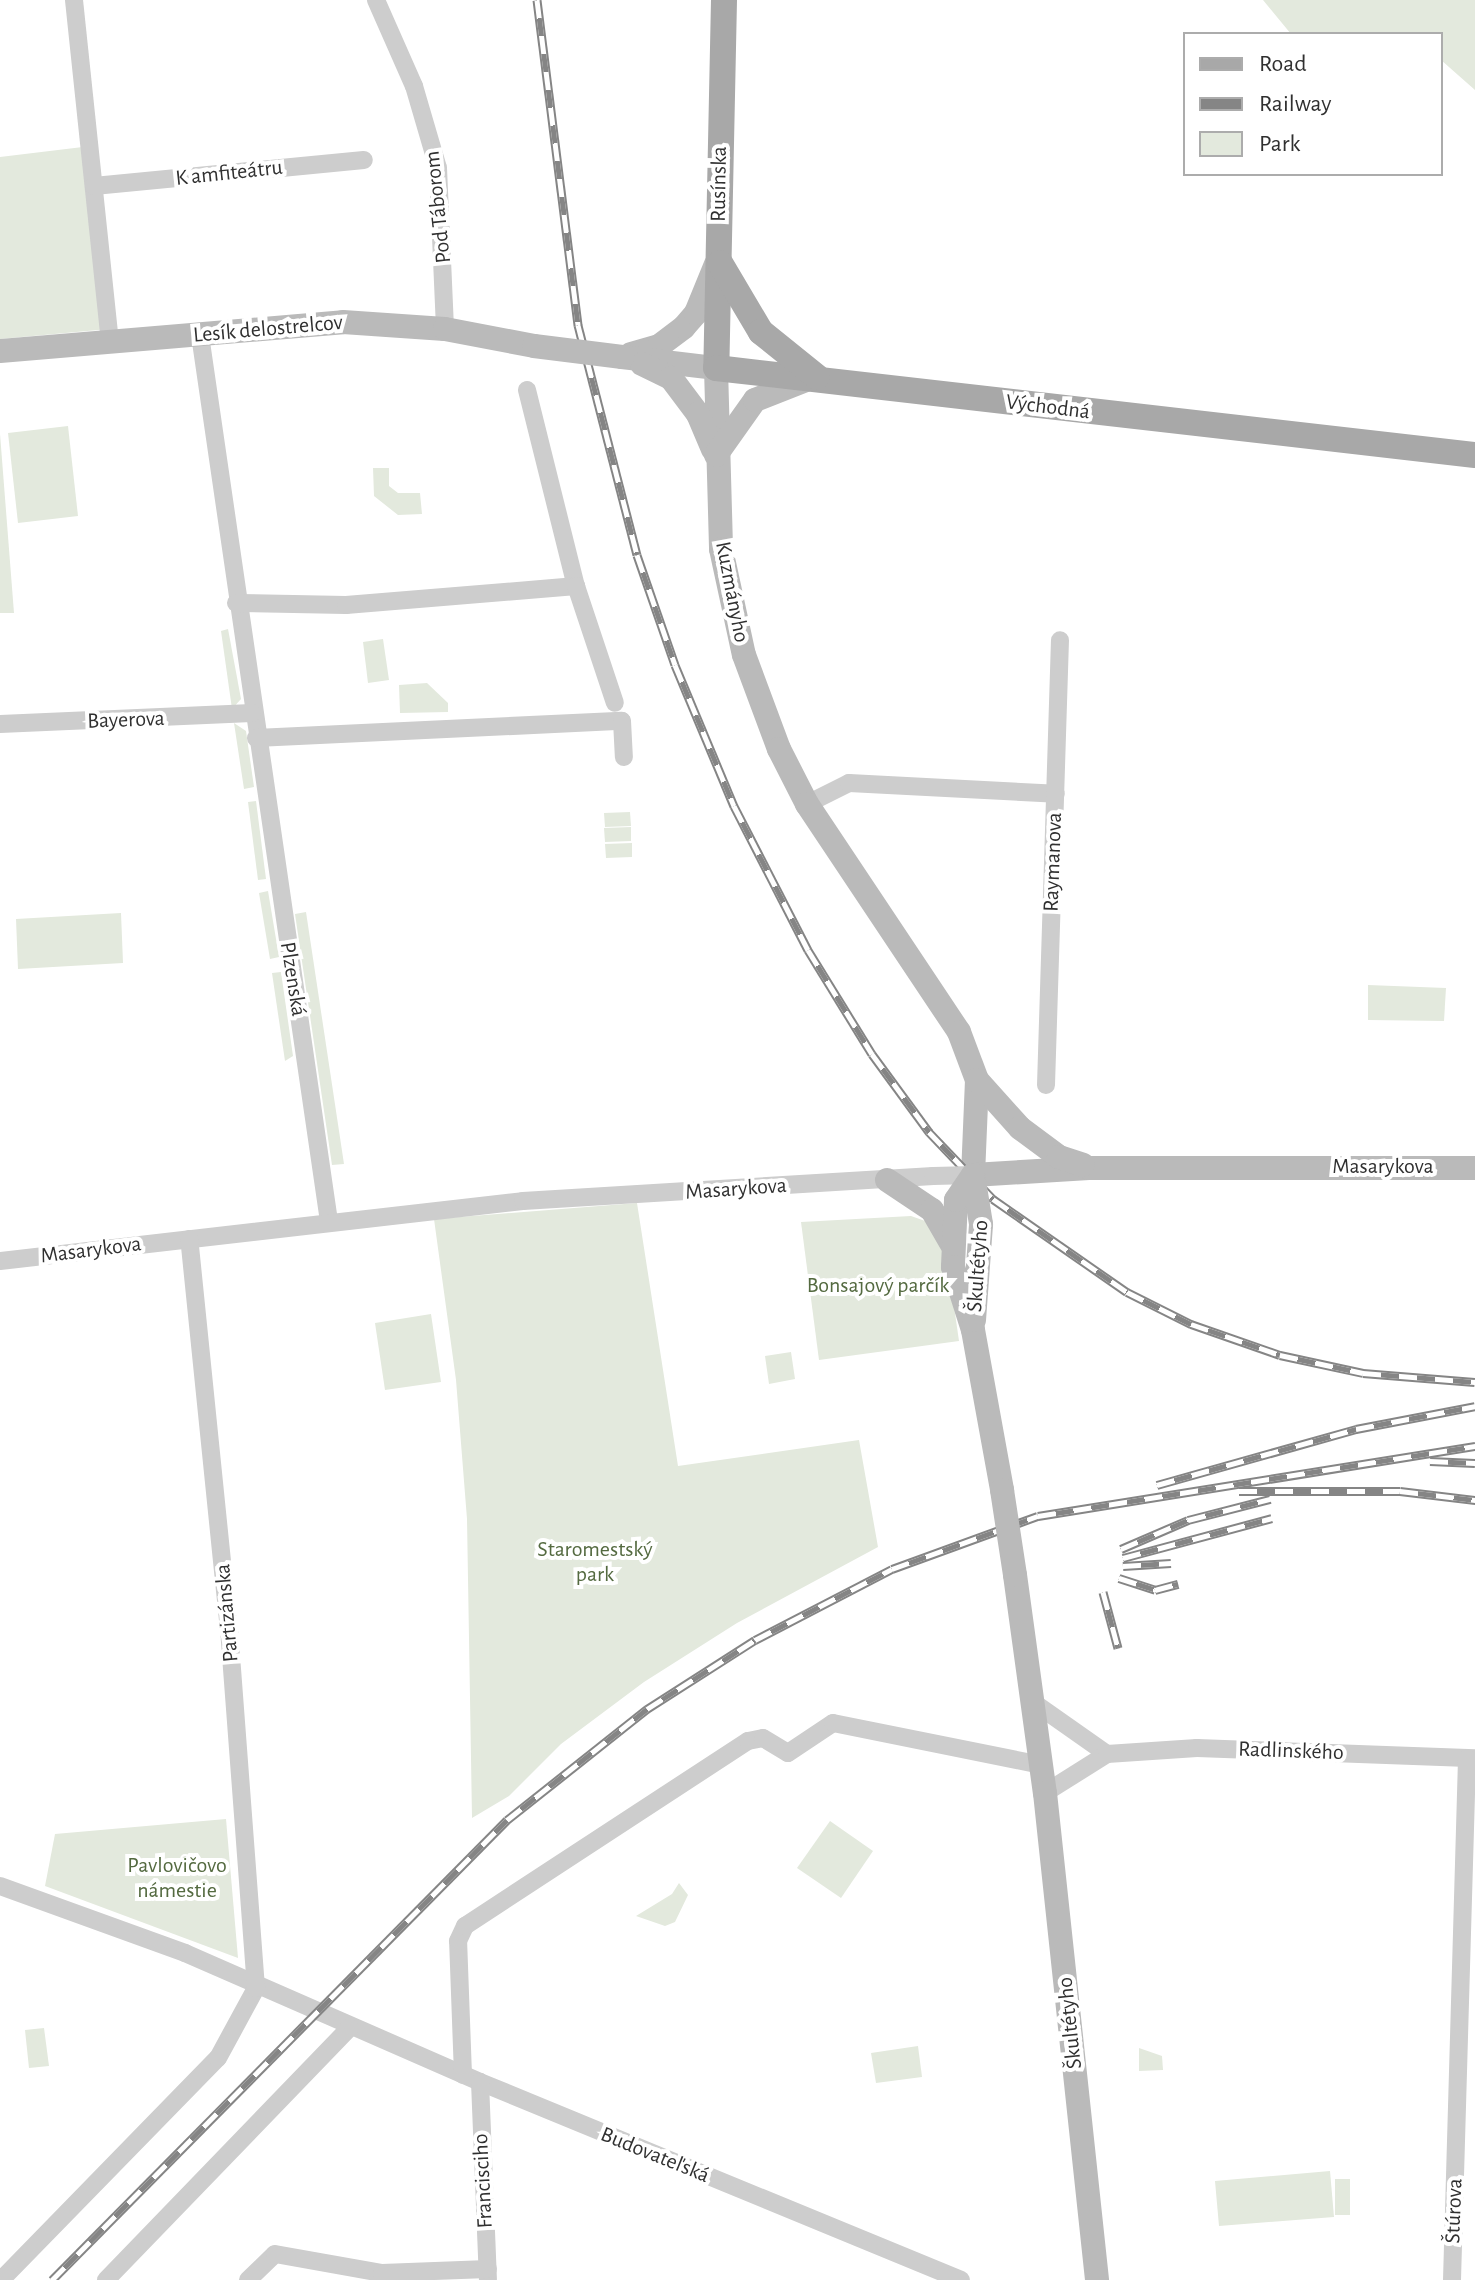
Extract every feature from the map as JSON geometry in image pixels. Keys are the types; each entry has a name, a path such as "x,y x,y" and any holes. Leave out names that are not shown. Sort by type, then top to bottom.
{"main road":[{"name":"Rusínska","path":"716,368 724,0"},
{"path":"718,258 755,325 817,377"},
{"name":"Východná","path":"716,368 817,377 1475,455"}],"street":[{"path":"74,0 110,340"},
{"name":"Pod Táborom","path":"376,0 414,86 438,168 445,329"},
{"name":"K amfiteátru","path":"94,186 364,160"},
{"path":"634,357 659,346 696,313 718,258"},
{"name":"Lesík delostrelcov","path":"0,351 343,322 445,329 534,346 634,357"},
{"name":"Plzenská","path":"200,335 252,713 329,1221"},
{"path":"634,357 671,378 698,414 716,455"},
{"name":"Východná","path":"634,357 716,368"},
{"name":"Kuzmányho","path":"716,368 716,455 721,549 735,619 755,688 807,804 942,1001 977,1080 980,1108 973,1175"},
{"path":"716,455 755,400 817,377"},
{"path":"527,390 576,586 615,703"},
{"path":"236,603 346,605 576,586"},
{"name":"Raymanova","path":"1046,1085 1060,640"},
{"name":"Bayerova","path":"0,724 252,713"},
{"path":"256,738 622,721 624,757"},
{"path":"807,804 849,783 1056,794"},
{"path":"977,1080 1020,1128 1059,1157 1089,1168"},
{"name":"Masarykova","path":"0,1261 329,1221 568,1198 1089,1168 1475,1168"},
{"name":"Škultétyho","path":"973,1175 956,1200 951,1243 953,1267 973,1330 1015,1575 1045,1793 1097,2280"},
{"name":"Škultétyho","path":"973,1175 981,1224 973,1330"},
{"path":"887,1180 932,1210 951,1243"},
{"name":"Partizánska","path":"189,1239 230,1640 256,1988"},
{"path":"1033,1702 1107,1754"},
{"path":"471,2079 458,1941 473,1917 748,1741 763,1738 788,1753 833,1723 1041,1765"},
{"name":"Radlinského","path":"1045,1793 1107,1754 1197,1748 1471,1758"},
{"name":"Štúrova","path":"1452,2280 1471,1758"},
{"path":"0,1886 101,1919 350,2027 106,2280"},
{"path":"1,2280 218,2058 256,1988"},
{"name":"Budovateľská","path":"350,2027 961,2280"},
{"name":"Francisciho","path":"471,2079 488,2274"},
{"path":"248,2280 275,2254 382,2273 488,2274"}],"green space":[{"path":"1263,0 1475,0 1475,90 1443,62 1443,32 1289,32"},
{"path":"91,146 109,329 0,339 0,157"},
{"path":"68,426 78,516 18,523 8,433"},
{"path":"0,434 14,613 0,613"},
{"path":"373,468 389,468 389,486 398,493 420,493 422,514 398,515 374,496"},
{"path":"228,629 241,699 232,709 221,631"},
{"path":"383,639 389,680 368,683 363,642"},
{"path":"427,683 448,703 448,712 400,713 399,685"},
{"path":"234,723 246,731 254,787 244,789"},
{"path":"256,801 266,879 258,880 248,802"},
{"path":"630,812 631,826 605,827 604,813"},
{"path":"631,827 631,841 605,842 604,828"},
{"path":"632,843 632,857 606,858 605,844"},
{"path":"268,891 279,957 270,959 259,893"},
{"path":"306,912 344,1164 332,1165 295,914"},
{"path":"121,913 123,963 18,969 16,919"},
{"path":"281,972 293,1056 285,1061 272,973"},
{"path":"1368,985 1446,988 1444,1021 1368,1020"},
{"name":"Staromestský park","path":"637,1203 678,1466 859,1440 878,1547 737,1623 644,1682 561,1744 509,1796 472,1818 467,1519 456,1380 434,1219"},
{"name":"Bonsajový parčík","path":"911,1216 928,1222 947,1258 959,1341 819,1360 801,1222"},
{"path":"431,1314 441,1382 385,1390 375,1323"},
{"path":"791,1352 795,1379 769,1384 765,1356"},
{"name":"Pavlovičovo námestie","path":"226,1819 238,1958 45,1886 55,1834"},
{"path":"830,1821 873,1851 841,1898 797,1868"},
{"path":"679,1883 688,1895 675,1922 665,1926 636,1916 672,1894"},
{"path":"44,2028 49,2066 29,2068 25,2030"},
{"path":"918,2046 922,2077 876,2083 871,2053"},
{"path":"1139,2048 1162,2056 1163,2070 1139,2071"},
{"path":"1330,2171 1334,2217 1219,2226 1215,2181"},
{"path":"1335,2179 1350,2179 1350,2215 1335,2215"}],"railway":[{"path":"537,0 578,325 637,555 675,665 734,806 808,950 872,1054 929,1132 993,1199 1127,1292 1191,1324 1280,1355 1363,1373 1475,1382"},
{"path":"1157,1485 1356,1429 1475,1406"},
{"path":"52,2280 507,1820 647,1709 755,1640 892,1569 1038,1516 1475,1446"},
{"path":"1430,1461 1475,1463"},
{"path":"1239,1491 1400,1491 1475,1500"},
{"path":"1121,1549 1188,1520 1270,1499"},
{"path":"1123,1558 1272,1518"},
{"path":"1123,1566 1171,1563"},
{"path":"1119,1578 1155,1590 1178,1584"},
{"path":"1103,1592 1118,1648"}]}
